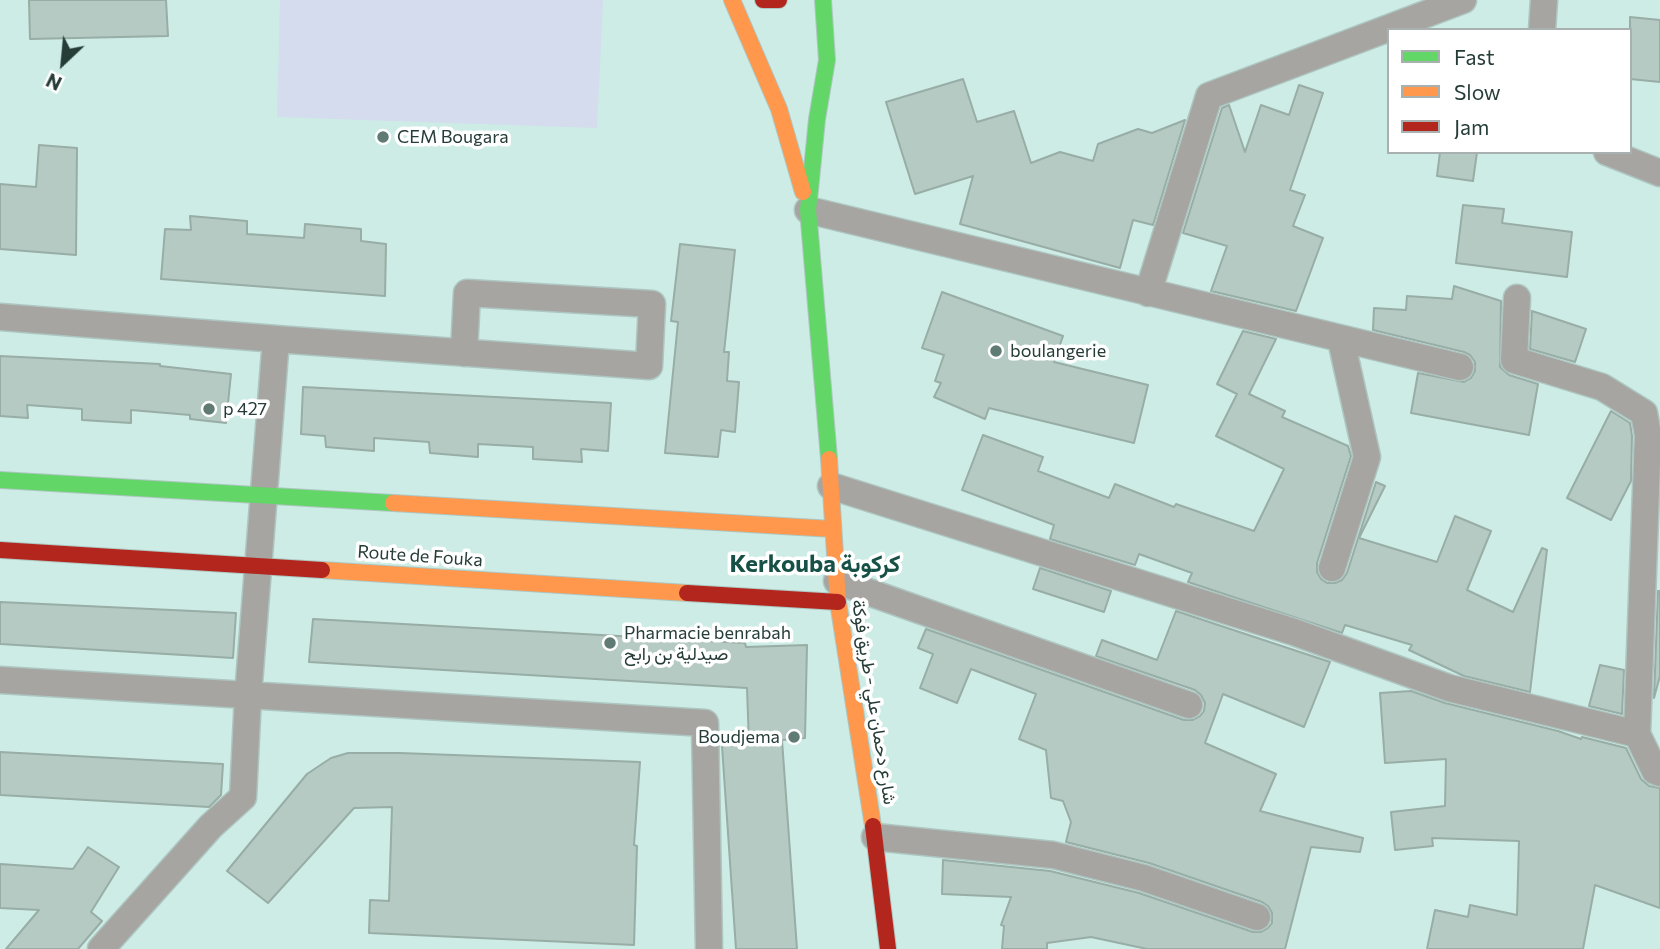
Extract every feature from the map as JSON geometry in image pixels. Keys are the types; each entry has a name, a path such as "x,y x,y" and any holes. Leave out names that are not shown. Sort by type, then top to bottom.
{"main road":[{"name":"شارع دحمان علي - طريق فوكة","path":"732,0 779,109 808,210"},
{"path":"763,0 779,0"},
{"name":"شارع دحمان علي - طريق فوكة","path":"823,0 827,60 817,118 808,210 837,592 875,837 888,949"},
{"path":"0,480 833,529"},
{"name":"Route de Fouka","path":"0,550 260,566 837,592"}],"street":[{"path":"1389,28 1463,0"},
{"path":"1542,28 1544,0"},
{"path":"1148,293 1209,96 1387,29"},
{"path":"1612,154 1660,173"},
{"path":"808,210 1460,368"},
{"path":"0,317 276,340 649,366 652,304 467,293 464,353"},
{"path":"1517,298 1514,360 1602,387 1644,413 1648,435 1637,734 1655,771 1660,773"},
{"path":"109,948 211,826 243,797 248,696 276,340"},
{"path":"1332,568 1367,457 1341,340"},
{"path":"831,486 1294,632 1449,688 1637,734"},
{"path":"837,592 1189,705"},
{"path":"0,680 705,723 709,949"},
{"path":"875,837 1054,855 1143,878 1257,917"}],"shaded area":[{"path":"280,0 603,0 597,128 277,117"}],"building":[{"path":"29,0 166,0 168,36 30,39"},
{"path":"1630,17 1660,20 1660,82 1632,79"},
{"path":"963,79 977,122 1014,111 1031,163 1060,152 1093,161 1098,144 1138,129 1152,133 1185,120 1153,225 1133,220 1120,268 960,224 973,176 915,194 886,102"},
{"path":"1299,85 1323,93 1290,190 1305,195 1293,226 1323,238 1296,311 1211,291 1227,246 1183,233 1222,108 1229,105 1245,152 1261,105 1289,115"},
{"path":"39,145 77,148 76,255 0,249 0,184 36,187"},
{"path":"1440,154 1477,154 1473,181 1437,176"},
{"path":"1463,205 1504,209 1502,223 1572,232 1567,277 1456,263"},
{"path":"190,216 247,221 247,234 304,238 305,224 361,229 361,241 386,244 385,296 161,279 165,229 191,230"},
{"path":"680,244 735,250 724,352 729,352 727,381 739,382 735,432 721,430 718,457 665,453 678,322 671,321"},
{"path":"1454,286 1501,301 1500,367 1509,375 1538,384 1529,435 1411,413 1418,373 1464,382 1471,378 1475,371 1475,362 1464,352 1373,330 1374,308 1406,310 1407,296 1452,299"},
{"path":"942,292 1063,336 1054,362 1148,385 1134,443 989,408 985,419 934,397 941,383 935,381 944,355 922,348"},
{"path":"1532,311 1586,329 1575,362 1530,349"},
{"path":"1243,331 1276,339 1249,394 1285,411 1282,417 1348,446 1351,456 1317,563 1317,572 1321,579 1327,583 1335,583 1342,580 1347,573 1376,482 1385,486 1359,538 1437,562 1455,516 1491,531 1467,590 1513,612 1542,548 1547,550 1530,692 1464,676 1409,650 1412,645 1345,625 1342,633 1188,582 1192,573 1139,554 1135,565 1050,539 1054,525 962,490 983,435 1043,457 1038,471 1109,498 1115,484 1174,507 1176,504 1254,531 1284,469 1216,436 1237,394 1217,384"},
{"path":"0,356 160,364 231,374 226,423 190,419 190,415 131,410 131,423 82,420 82,409 27,405 28,418 0,416"},
{"path":"303,387 611,403 608,451 581,449 582,462 533,459 533,447 478,444 478,457 430,453 429,442 374,438 374,451 326,447 325,436 301,434"},
{"path":"1611,411 1630,423 1632,436 1631,481 1611,520 1567,498"},
{"path":"1040,568 1111,591 1104,612 1033,589"},
{"path":"1658,591 1660,676 1654,698"},
{"path":"0,602 236,613 233,658 0,644"},
{"path":"1176,611 1330,662 1304,727 1223,694 1205,743 1276,774 1260,811 1363,838 1360,852 1311,847 1285,949 1147,949 1091,937 1047,943 1047,949 1002,949 1004,926 1001,925 1011,897 942,894 943,860 1050,871 1139,893 1253,932 1261,932 1272,923 1272,913 1262,902 1149,863 1066,842 1071,822 1063,801 1051,798 1046,750 1019,739 1036,694 971,669 957,703 920,688 933,654 918,648 926,629 1184,720 1193,720 1204,711 1205,703 1195,690 1096,656 1102,640 1157,660"},
{"path":"313,619 745,643 746,647 807,645 805,738 782,740 797,949 736,949 722,746 749,744 747,688 309,662"},
{"path":"1600,665 1624,670 1622,714 1589,706"},
{"path":"1411,691 1445,703 1581,739 1582,737 1626,748 1641,779 1649,786 1660,788 1660,908 1595,885 1583,949 1427,949 1435,910 1468,917 1470,905 1517,915 1519,841 1432,838 1433,846 1395,850 1391,812 1445,806 1446,759 1385,763 1380,693"},
{"path":"0,752 223,764 221,795 209,807 0,795"},
{"path":"348,753 640,762 634,845 637,846 634,945 369,933 370,900 389,901 392,807 354,808 268,903 227,871 307,774 331,758"},
{"path":"88,847 119,867 91,912 102,921 78,949 6,949 39,910 0,908 0,864 73,869"}],"traffic: fast":[{"path":"823,0 827,60 817,119 808,210 829,459"},
{"path":"0,480 393,503"}],"traffic: slow":[{"path":"732,0 779,109 803,192"},
{"path":"829,459 838,602 873,826"},
{"path":"393,503 833,529"},
{"path":"322,570 687,593"}],"traffic: jam":[{"path":"763,0 779,0"},
{"path":"0,550 322,570"},
{"path":"687,593 838,602"},
{"path":"873,826 888,949"}],"place":[{"name":"CEM Bougara","path":"383,137"},
{"name":"boulangerie","path":"996,351"},
{"name":"p 427","path":"209,409"},
{"name":"Pharmacie benrabah صيدلية بن رابح","path":"610,643"},
{"name":"Boudjema","path":"794,737"}],"district":[{"name":"Kerkouba كركوبة","path":"815,564"}]}
